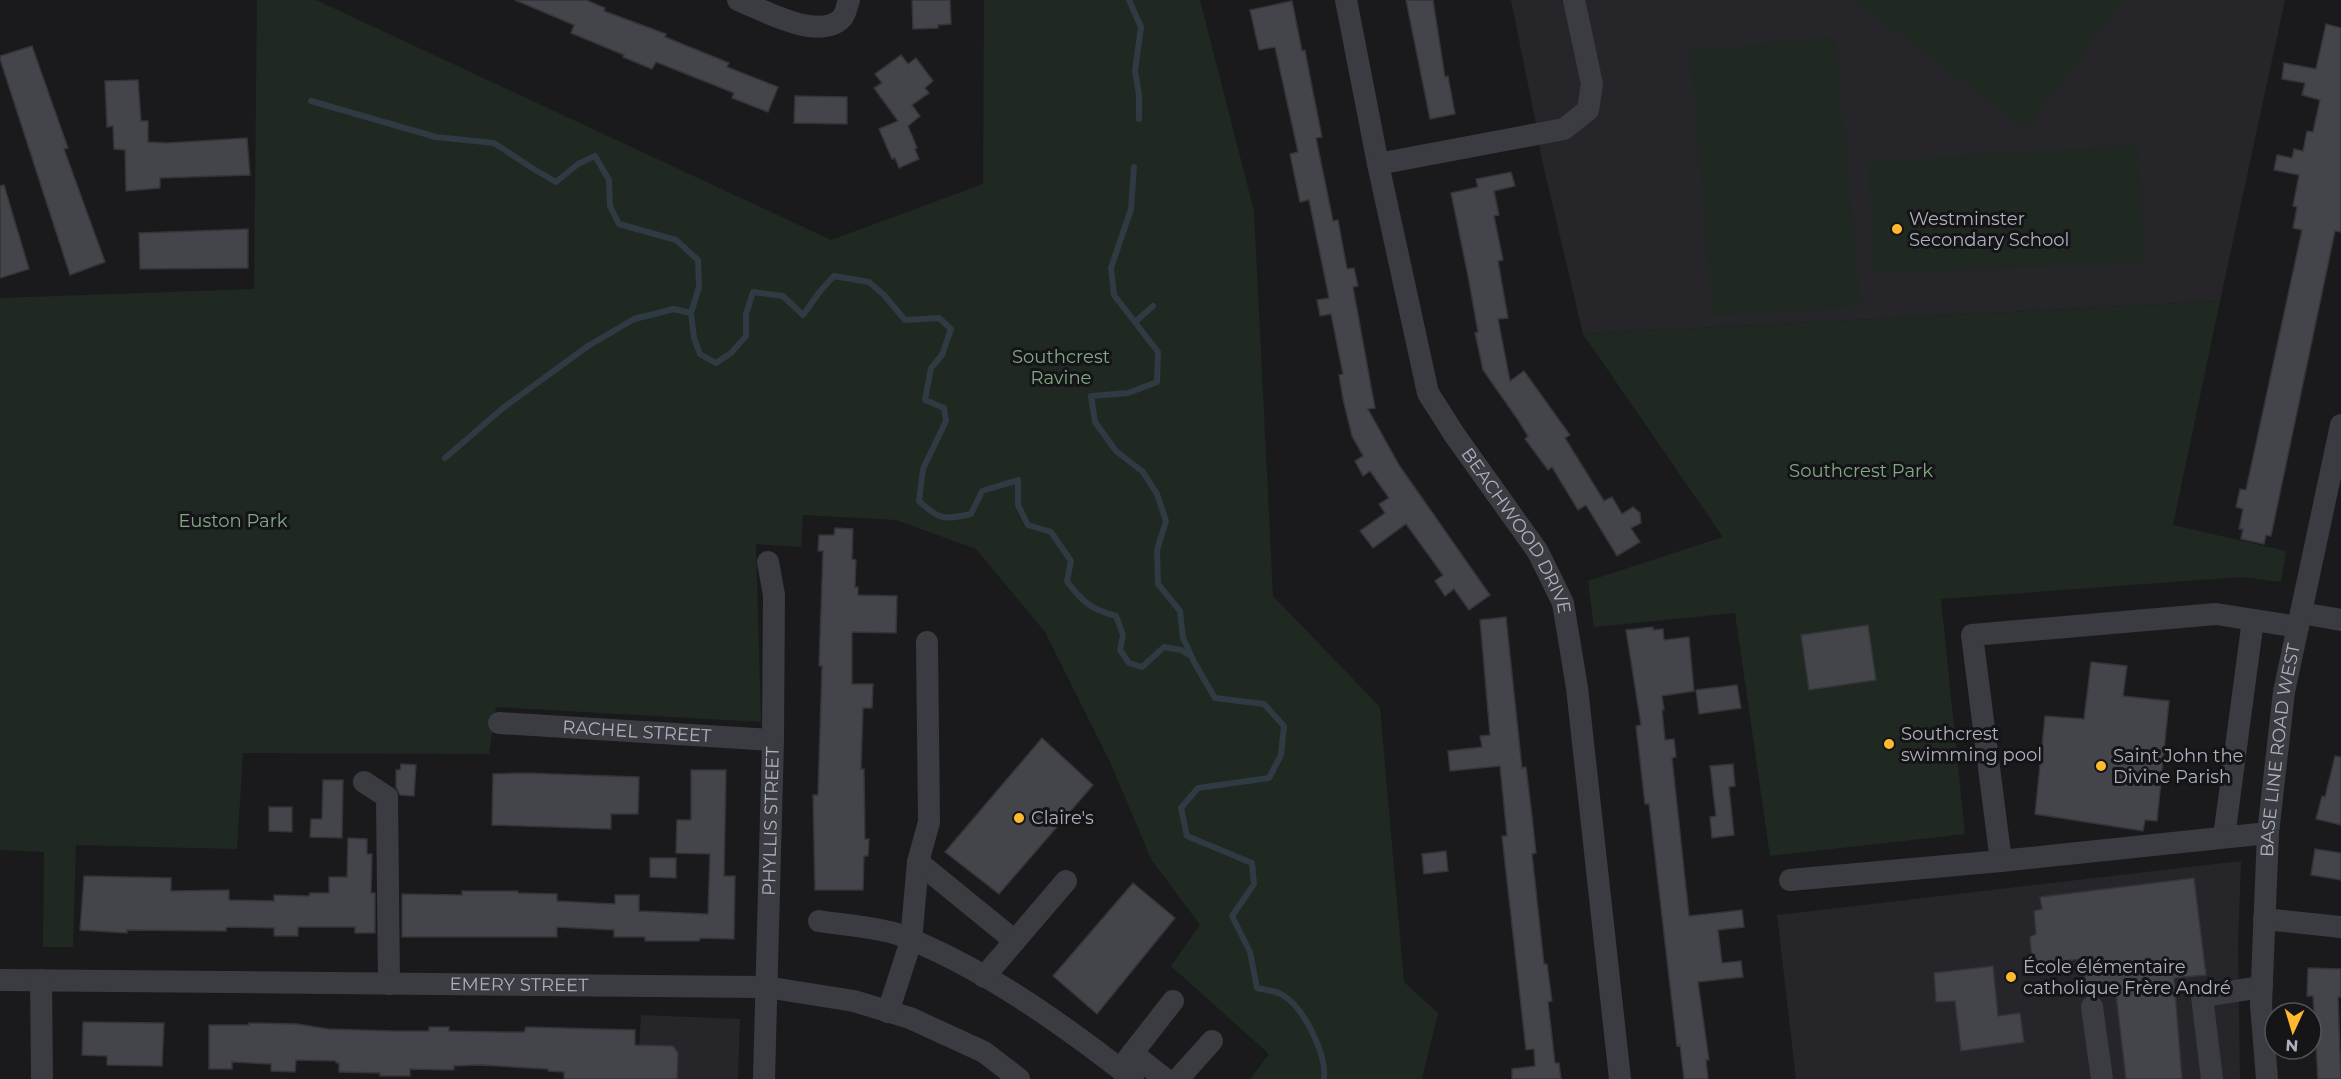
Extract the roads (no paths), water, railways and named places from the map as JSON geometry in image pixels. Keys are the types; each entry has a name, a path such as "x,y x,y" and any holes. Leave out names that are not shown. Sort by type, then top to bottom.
{"street":[{"path":"738,0 799,25 828,26 843,17 849,0"},
{"name":"BEACHWOOD DRIVE","path":"1346,0 1378,164 1428,393 1454,434 1538,552 1563,603 1576,688 1620,1079"},
{"path":"1378,164 1564,129 1588,110 1592,84 1574,0"},
{"name":"BASE LINE ROAD WEST","path":"2267,1079 2262,987 2268,833 2284,692 2341,425"},
{"name":"PHYLLIS STREET","path":"764,1079 773,740 774,595 768,562"},
{"path":"2001,861 1972,635 2216,614 2253,620 2341,620"},
{"path":"2224,837 2253,620"},
{"path":"888,1012 911,941 918,862 929,822 927,642"},
{"name":"RACHEL STREET","path":"499,723 773,740"},
{"path":"364,782 387,797 388,984"},
{"path":"1790,880 2268,833"},
{"path":"918,862 1015,941"},
{"path":"984,977 1066,882"},
{"path":"2264,919 2341,927"},
{"path":"819,921 898,934 963,963 1129,1067 1165,1079"},
{"name":"EMERY STREET","path":"0,980 766,987 854,1002 910,1018 984,1052 1019,1079"},
{"path":"41,980 42,1079"},
{"path":"2212,1079 2202,996 2262,987"},
{"path":"1129,1067 1173,1001"},
{"path":"2092,1007 2102,1079"},
{"path":"1178,1079 1212,1041"}],"waterway":[{"path":"1129,0 1141,27 1135,71 1139,95 1139,119"},
{"path":"311,101 436,137 494,143 556,182 578,164 595,156 609,180 610,206 619,224 676,240 698,260 699,287 691,313 694,338 700,354 716,363 731,353 746,336 746,314 753,292 783,296 803,315 834,276 869,282 884,295 905,320 939,318 951,329 942,355 931,368 925,400 944,408 946,421 923,469 919,501 942,517 971,514 982,491 1018,480 1018,505 1028,525 1051,532 1071,561 1067,581 1077,594 1100,611 1116,616 1123,635 1120,650 1129,663 1142,667 1164,647 1181,650 1191,656"},
{"path":"1134,167 1131,209 1111,268 1114,295 1158,352 1157,382 1128,393 1091,396 1095,422 1116,451 1143,472 1157,494 1166,521 1157,550 1158,584 1180,611 1183,638 1215,698 1264,704 1284,726 1281,755 1269,778 1198,788 1181,808 1187,836 1252,863 1254,884 1232,916 1250,952 1257,988 1281,994 1300,1011 1318,1046 1324,1079"},
{"path":"1135,322 1153,306"},
{"path":"445,458 503,408 588,346 634,319 674,309 691,313"}],"place":[{"name":"Westminster Secondary School","path":"1897,229"},
{"name":"Southcrest swimming pool","path":"1889,744"},
{"name":"Saint John the Divine Parish","path":"2101,766"},
{"name":"Claire's","path":"1019,818"},
{"name":"École élémentaire catholique Frère André","path":"2011,977"}],"park label":[{"name":"Southcrest Ravine","path":"1061,367"},
{"name":"Southcrest Park","path":"1861,471"},
{"name":"Euston Park","path":"233,521"}]}
